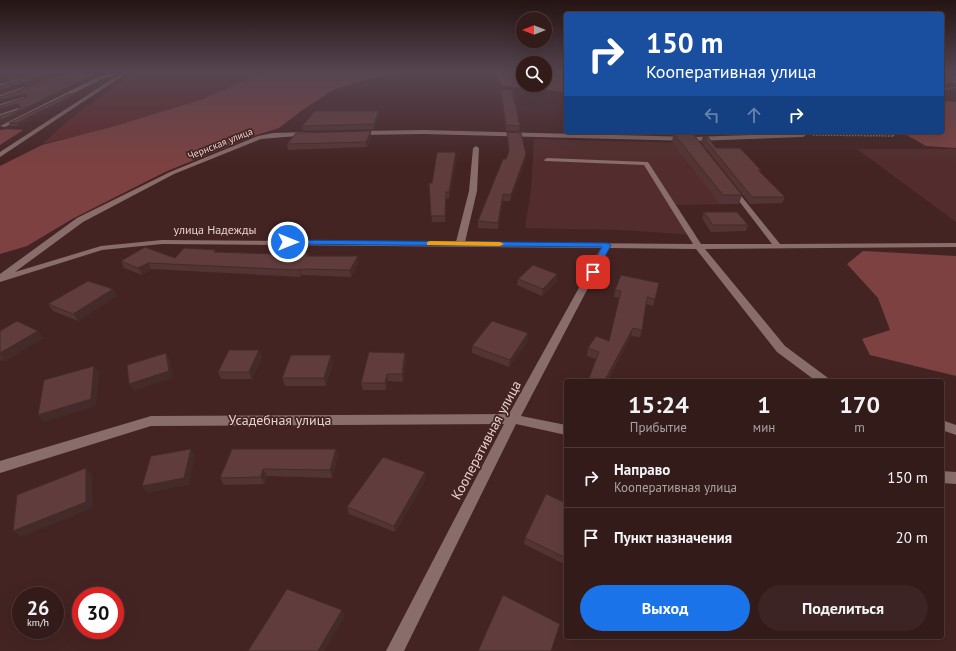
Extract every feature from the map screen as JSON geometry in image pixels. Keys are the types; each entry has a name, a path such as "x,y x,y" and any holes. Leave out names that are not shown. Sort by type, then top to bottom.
{"street":[{"path":"0,106 12,102"},
{"path":"3,126 52,102"},
{"path":"0,155 80,102"},
{"path":"0,103 8,104"},
{"path":"0,117 18,110"},
{"path":"0,117 19,119"},
{"path":"349,134 423,132 670,137 694,139 803,135"},
{"name":"Чернская улица","path":"0,279 80,220 172,173 260,137 273,135 311,134"},
{"path":"694,139 699,146"},
{"path":"460,244 473,191 476,148"},
{"path":"547,160 646,163 698,246 782,349 821,379"},
{"path":"728,183 778,247"},
{"name":"улица Надежды","path":"0,279 101,248 162,242 778,247 956,245"},
{"name":"Кооперативная улица","path":"395,651 513,419 607,245"},
{"name":"Усадебная улица","path":"0,467 151,421 513,419 564,430"},
{"path":"944,426 956,430"},
{"path":"944,477 956,478"}],"path":[{"path":"803,135 894,136 891,134"}],"shaded area":[{"path":"93,102 190,102 127,123 42,144 72,117"},
{"path":"192,102 314,102 279,128 250,137 165,172 74,218 27,246 0,254 0,166 42,145 115,126"},
{"path":"944,102 956,102 956,148 926,146 905,134 944,134"},
{"path":"0,130 23,130 0,145"},
{"path":"534,139 686,143 735,204 676,205 696,235 620,230 525,228 531,189"},
{"path":"857,149 956,149 956,222"},
{"path":"863,251 956,256 956,376 870,355 862,339 890,330 878,298 847,264"}],"building":[{"path":"11,102 37,102 0,121 0,116 19,110 20,106 17,104 0,109 0,106"},
{"path":"52,102 59,102 17,123 9,123"},
{"path":"503,102 515,102 520,126 506,125"},
{"path":"315,111 379,111 374,124 302,126"},
{"path":"371,131 366,142 287,144 296,133"},
{"path":"507,132 521,133 526,154 511,195 503,194 498,223 478,221 503,159 506,159 509,151"},
{"path":"674,134 693,134 742,195 723,195"},
{"path":"703,137 708,137 716,148 740,148 761,170 758,170 785,197 752,197"},
{"path":"437,152 456,152 449,192 446,192 445,216 431,216 429,183 432,183"},
{"path":"704,212 737,212 748,225 713,225"},
{"path":"145,247 175,258 184,248 216,250 214,252 277,254 308,253 307,256 358,256 350,270 299,270 148,263 138,268 121,261"},
{"path":"533,265 557,274 543,289 518,279"},
{"path":"621,275 659,283 655,299 647,297 642,330 633,328 606,378 609,379 589,379 599,352 588,348 596,336 609,341 621,291 615,290"},
{"path":"88,281 113,289 73,314 48,304"},
{"path":"17,321 38,331 0,353 0,331"},
{"path":"492,321 528,333 510,360 472,346"},
{"path":"229,350 259,350 249,372 218,372"},
{"path":"369,352 405,353 402,374 387,374 385,383 361,383"},
{"path":"166,353 169,371 129,384 127,365"},
{"path":"291,355 331,355 324,378 282,378"},
{"path":"94,366 91,399 38,415 44,380"},
{"path":"191,449 184,478 142,486 151,456"},
{"path":"232,449 336,449 330,470 263,469 261,477 220,478"},
{"path":"383,457 425,472 394,526 347,507"},
{"path":"86,468 86,502 13,531 17,495"},
{"path":"546,494 564,502 564,557 525,538"},
{"path":"287,589 342,610 318,651 248,651"},
{"path":"503,595 560,624 551,651 478,651"}],"slow traffic":[{"path":"430,243 500,244"}],"route":[{"path":"288,242 607,245 593,272"}]}
